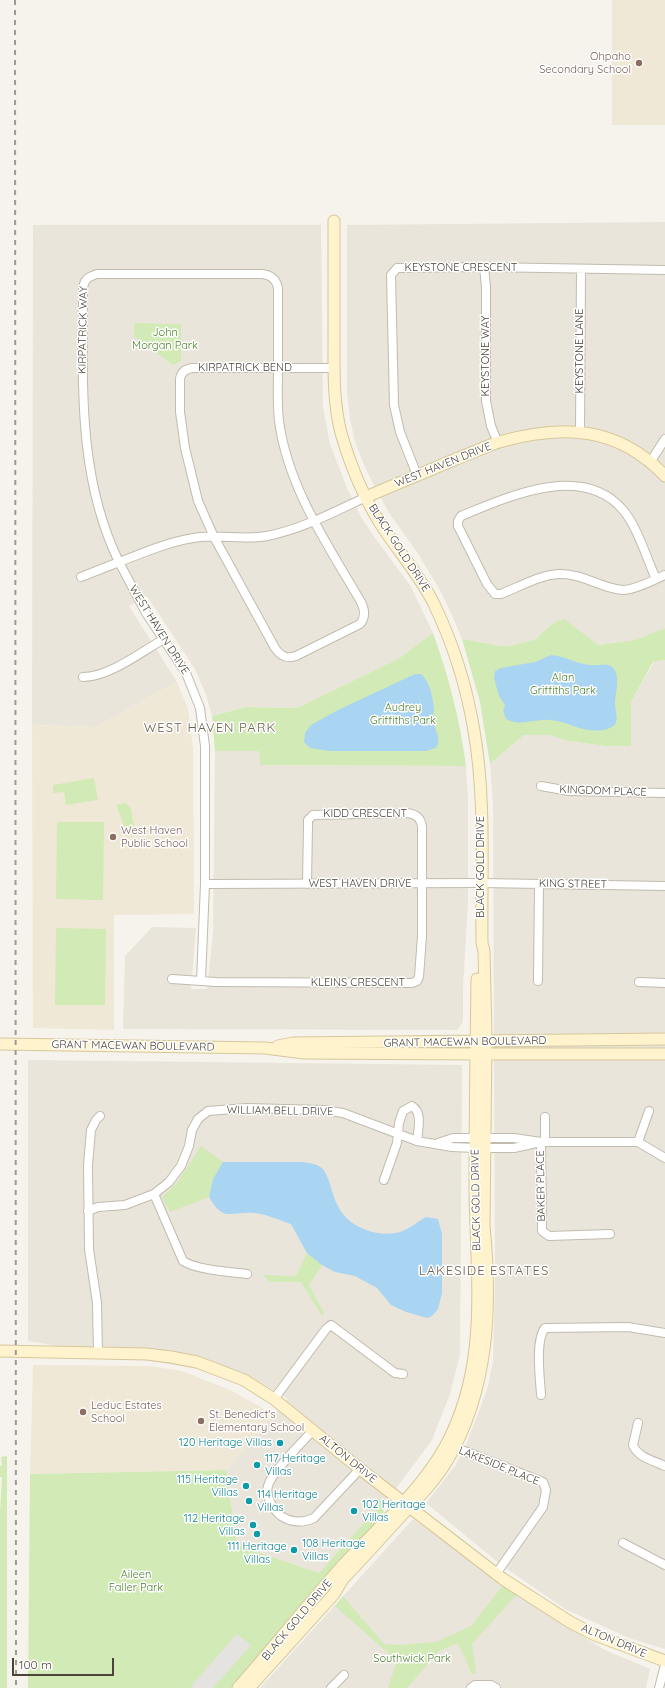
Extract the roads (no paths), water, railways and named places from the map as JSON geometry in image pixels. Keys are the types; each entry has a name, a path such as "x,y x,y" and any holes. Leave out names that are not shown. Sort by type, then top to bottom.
{"main road":[{"name":"BLACK GOLD DRIVE","path":"244,1687 334,1594 343,1579 407,1505 439,1474 466,1397 472,1372 477,1336 481,1041 477,956 482,943 479,766 474,731 460,675 446,634 432,601 414,570 379,522 366,497 356,475 341,431 336,399 334,368 334,221"},
{"name":"WEST HAVEN DRIVE","path":"366,497 498,443 540,433 561,431 599,435 617,441 634,449 651,461 665,476"},
{"name":"GRANT MACEWAN BOULEVARD","path":"265,1048 293,1043 665,1039"},
{"name":"GRANT MACEWAN BOULEVARD","path":"0,1044 265,1048 304,1053 665,1054"},
{"name":"ALTON DRIVE","path":"0,1351 147,1354 171,1356 197,1362 237,1377 274,1399 360,1469 496,1574 570,1622 594,1635 665,1661"},
{"path":"381,1485 390,1502 385,1521"},
{"name":"BLACK GOLD DRIVE","path":"244,1687 344,1564 385,1521 407,1505"}],"street":[{"name":"KEYSTONE CRESCENT","path":"418,475 400,432 394,405 391,275 397,268 484,267 665,270"},
{"name":"KEYSTONE WAY","path":"484,267 486,287 486,401 491,426 498,443"},
{"name":"KEYSTONE LANE","path":"580,432 581,269"},
{"name":"KIRPATRICK WAY","path":"119,562 99,512 87,452 83,402 84,281 88,277 97,274 268,274 274,279 278,288 278,368"},
{"name":"KIRPATRICK BEND","path":"214,537 198,501 184,448 180,400 180,375 185,370 192,368 334,368"},
{"path":"214,537 277,651 284,657 292,657 355,627 360,624 364,617 361,602 303,501 285,449 279,421 278,368"},
{"path":"651,461 665,439"},
{"path":"656,579 624,511 612,498 597,490 570,486 538,488 508,497 461,516 458,521 458,526 487,584 495,594 501,594 536,580 557,574 577,575 616,589 624,590 633,588 656,579 665,575"},
{"name":"WEST HAVEN DRIVE","path":"366,497 292,530 266,536 214,537 177,541 119,562 146,613 186,673 196,697 202,720 205,746 205,884 481,883"},
{"path":"81,577 119,562"},
{"path":"83,677 92,677 107,672 164,639"},
{"name":"KINGDOM PLACE","path":"541,786 569,791 665,793"},
{"name":"KIDD CRESCENT","path":"307,884 308,820 314,815 407,814 415,815 421,821 422,884"},
{"name":"KING STREET","path":"481,883 665,886"},
{"path":"201,981 205,884"},
{"name":"KLEINS CRESCENT","path":"172,979 201,981 412,983 417,981 419,977 422,936 422,884"},
{"path":"538,981 539,884"},
{"path":"639,982 665,983"},
{"path":"384,1180 397,1143 399,1123 403,1110 412,1106 417,1110 419,1115 417,1141"},
{"name":"WILLIAM BELL DRIVE","path":"88,1211 98,1207 125,1205 154,1194 169,1182 181,1166 189,1146 195,1124 198,1119 208,1111 254,1108 323,1110 343,1113 417,1141 438,1143 453,1138 480,1143 514,1138 543,1142 638,1142"},
{"path":"649,1110 638,1142 665,1158"},
{"path":"98,1353 97,1303 89,1249 88,1211 89,1139 91,1130 96,1120 100,1116"},
{"path":"543,1142 545,1118"},
{"name":"BAKER PLACE","path":"543,1142 540,1153 542,1231 549,1236 610,1234"},
{"path":"154,1194 183,1261 192,1265 224,1272 247,1274"},
{"path":"274,1399 326,1329 332,1325 387,1367 395,1372 403,1374"},
{"path":"540,1395 540,1343 545,1328 628,1327 665,1332"},
{"path":"638,1423 634,1445 635,1448 642,1455 665,1466"},
{"path":"313,1430 268,1484 269,1499 271,1505 277,1512 287,1519 296,1522 308,1521 314,1518 360,1469"},
{"name":"LAKESIDE PLACE","path":"450,1446 543,1482 545,1486 546,1490 543,1507 496,1574"},
{"path":"623,1543 665,1565"},
{"path":"659,1688 665,1665"},
{"path":"331,1688 344,1675"},
{"path":"472,1688 475,1685 490,1685 496,1688"}],"water":[{"path":"551,655 585,664 609,665 614,669 617,679 615,704 617,720 614,726 607,729 592,730 551,720 517,722 506,719 503,711 505,705 499,696 494,678 495,671 501,668 535,662"},
{"path":"415,674 421,674 427,681 433,700 433,721 438,738 436,748 426,751 330,751 310,748 304,742 305,733 311,725 338,710"},
{"path":"223,1162 303,1162 319,1166 325,1173 336,1202 342,1213 355,1224 371,1231 388,1234 396,1233 408,1228 426,1217 438,1219 442,1234 442,1293 438,1309 432,1316 427,1318 406,1312 391,1305 377,1288 355,1276 335,1272 322,1265 307,1253 291,1224 254,1213 228,1214 219,1210 209,1197 213,1179"}],"railway":[{"path":"15,0 16,1688"}],"place":[{"name":"Ohpaho Secondary School","path":"639,63"},
{"name":"West Haven Public School","path":"113,837"},
{"name":"Leduc Estates School","path":"83,1412"},
{"name":"St. Benedict's Elementary School","path":"201,1421"},
{"name":"120 Heritage Villas","path":"280,1443"},
{"name":"117 Heritage Villas","path":"257,1465"},
{"name":"115 Heritage Villas","path":"246,1486"},
{"name":"114 Heritage Villas","path":"249,1501"},
{"name":"102 Heritage Villas","path":"354,1511"},
{"name":"112 Heritage Villas","path":"253,1525"},
{"name":"111 Heritage Villas","path":"257,1534"},
{"name":"108 Heritage Villas","path":"294,1550"}],"district":[{"name":"WEST HAVEN PARK","path":"210,728"},
{"name":"LAKESIDE ESTATES","path":"484,1271"}],"park label":[{"name":"John Morgan Park","path":"165,339"},
{"name":"Alan Griffiths Park","path":"563,684"},
{"name":"Audrey Griffiths Park","path":"403,714"},
{"name":"Aileen Faller Park","path":"136,1581"},
{"name":"Southwick Park","path":"412,1659"}]}
